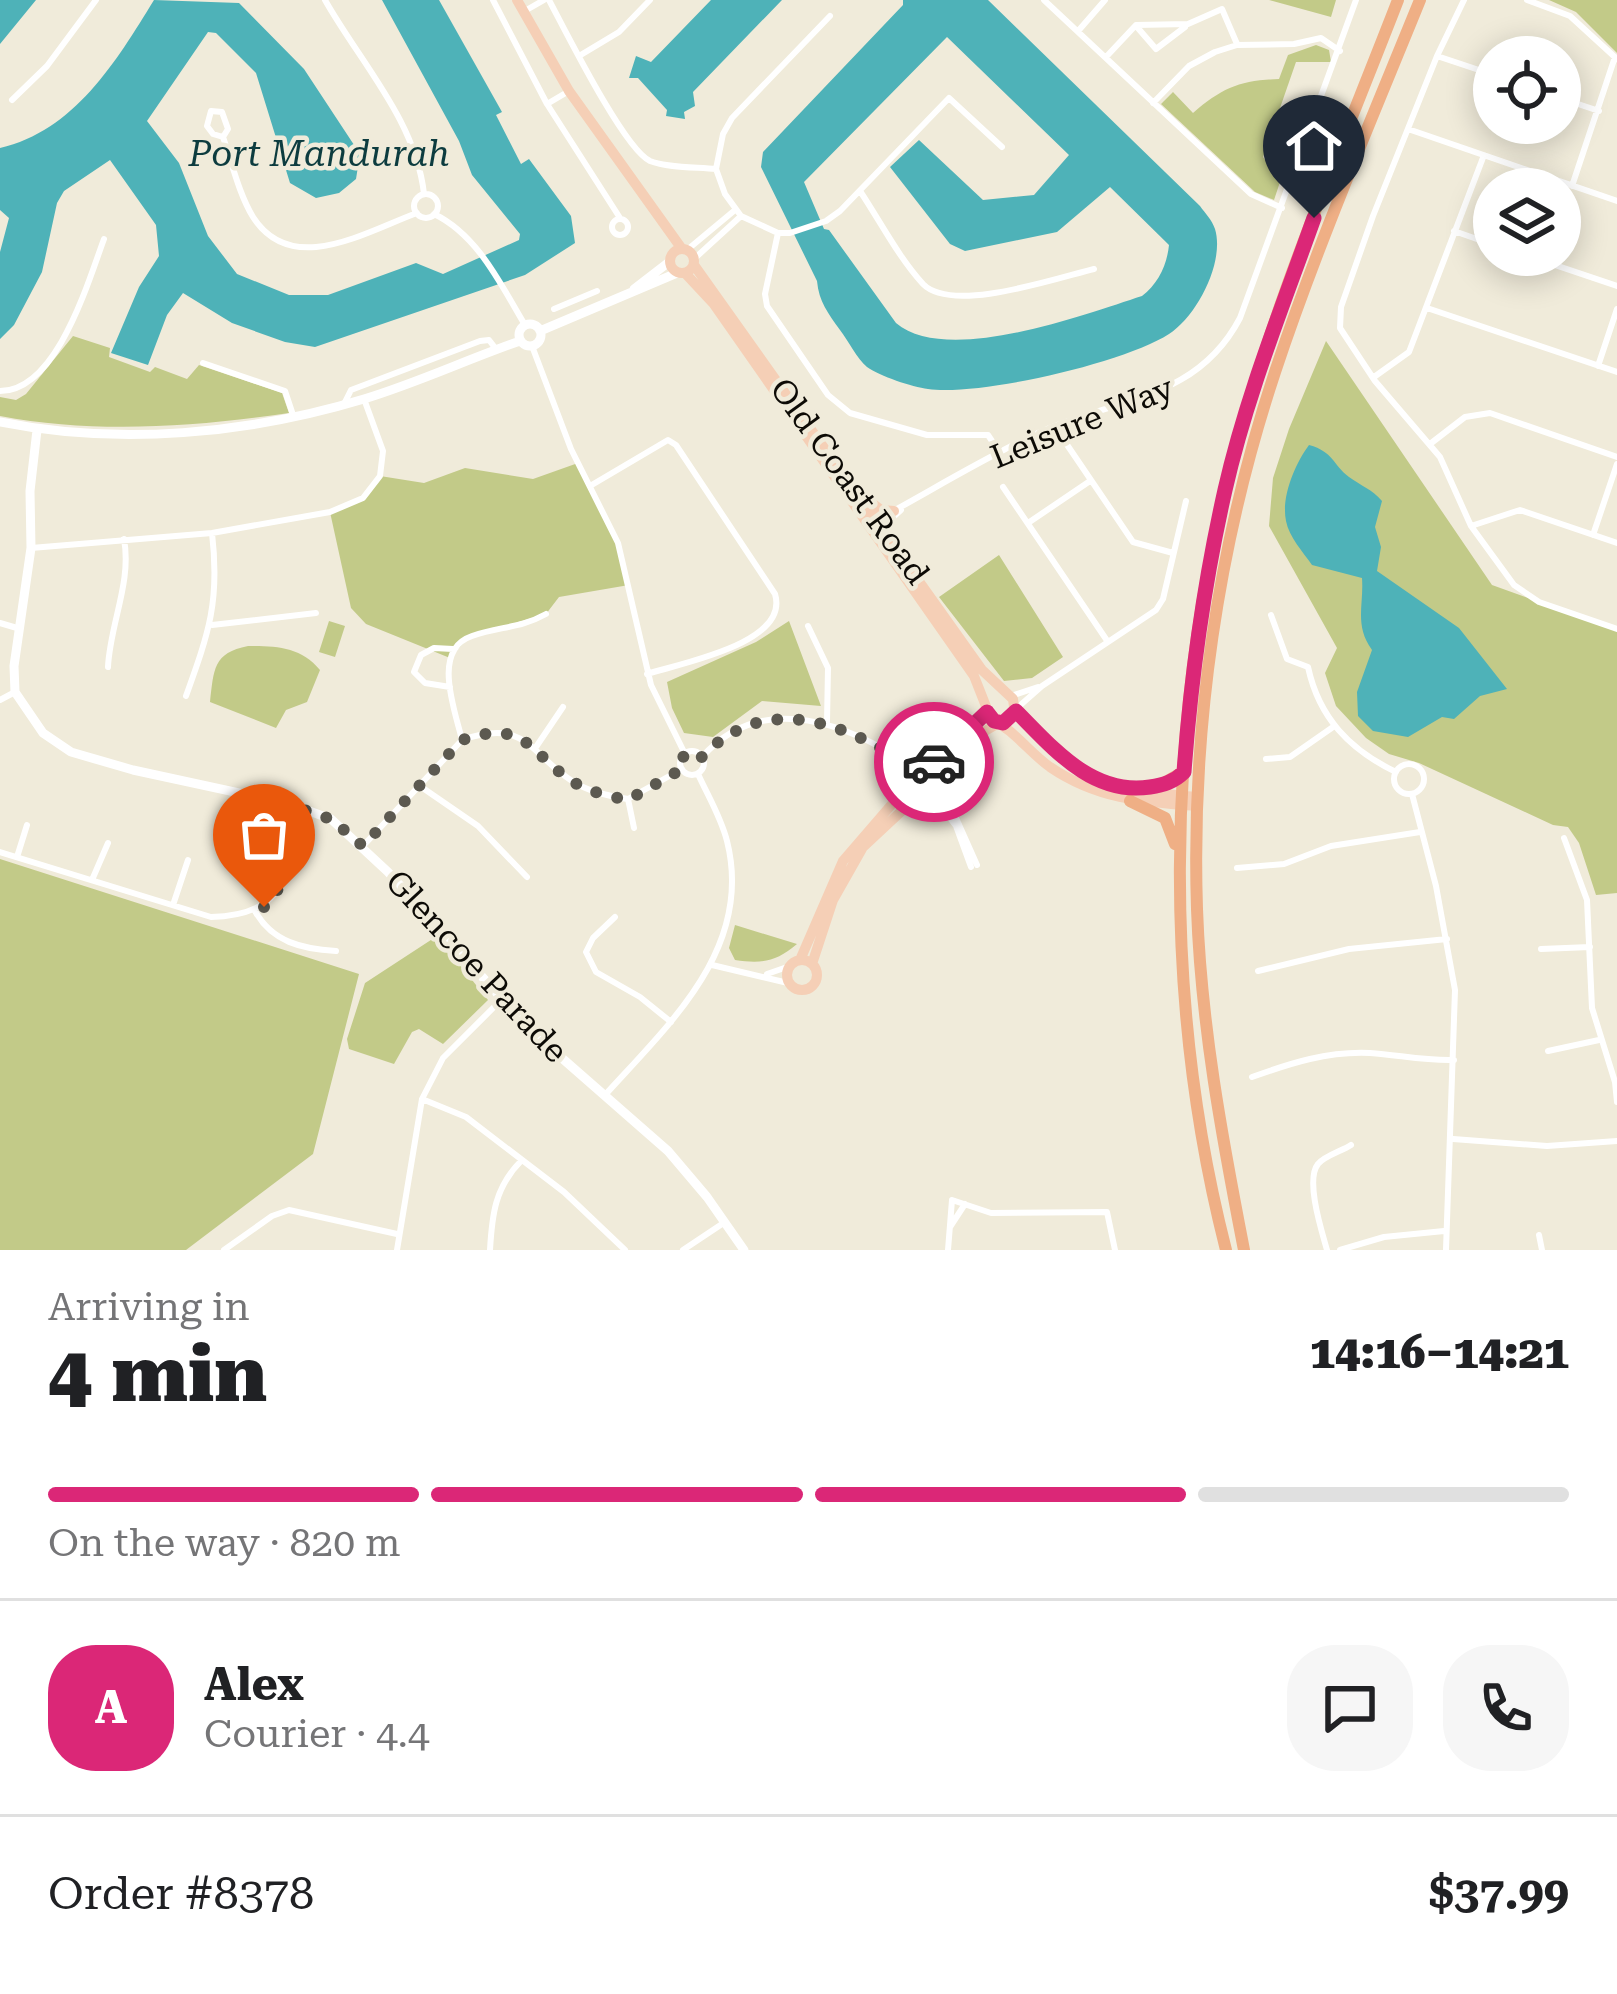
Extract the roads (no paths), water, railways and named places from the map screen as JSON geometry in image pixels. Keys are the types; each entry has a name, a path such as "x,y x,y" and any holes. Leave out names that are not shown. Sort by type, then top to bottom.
{"highway":[{"path":"1244,1250 1205,1019 1184,772 1204,596 1244,418 1398,0"},
{"path":"1180,869 1224,570 1274,373 1420,0"},
{"path":"1129,795 1184,772"},
{"path":"1129,795 1165,818 1174,835 1195,1081 1226,1250"}],"main road":[{"name":"Old Coast Road","path":"517,0 569,91 682,261 982,670 1009,695 1017,710"},
{"name":"Old Coast Road","path":"682,261 853,486 974,676 987,708 1001,723"},
{"path":"853,486 880,510 899,509"},
{"path":"801,963 817,975 813,986 803,991 788,982 822,928 847,871 883,826 926,791 995,695 1009,695"},
{"path":"801,963 844,861 913,775 936,772 969,740 1017,710 1073,766 1129,795"},
{"path":"1001,723 1050,767 1093,791 1189,801"},
{"path":"913,775 926,791"}],"street":[{"path":"12,100 47,66 96,0"},
{"path":"325,0 409,138 422,171 424,194"},
{"path":"493,0 547,104 620,218"},
{"path":"523,12 547,0 602,98 647,160 716,169"},
{"path":"579,56 619,32 650,0"},
{"path":"1044,0 1251,194 1282,208"},
{"path":"1079,30 1105,0"},
{"path":"1217,0 1237,44"},
{"name":"Leisure Way","path":"876,526 1000,453 1054,427 1178,385 1200,368 1240,319 1356,0"},
{"path":"1464,0 1408,129 1339,318 1343,334 1373,378 1444,464 1471,526 1523,593 1617,628"},
{"path":"1527,0 1570,16 1616,58 1578,168"},
{"path":"1136,25 1156,49 1188,24 1222,9"},
{"path":"830,16 732,118 723,134 716,169 739,213 778,232 826,221 950,98 1001,147"},
{"path":"1106,56 1136,25 1188,24"},
{"path":"1153,103 1189,66 1237,44 1294,44 1322,38 1340,51"},
{"path":"1437,56 1473,68"},
{"path":"547,104 569,91"},
{"path":"1581,105 1599,111"},
{"path":"224,137 207,126 211,111 222,112 228,129 224,137 253,217 282,243 318,249 417,213 428,218 437,202 424,194"},
{"path":"1408,129 1521,168"},
{"path":"1373,378 1409,352 1484,155"},
{"path":"1581,189 1617,201"},
{"path":"860,191 926,287 953,297 1039,285 1094,269"},
{"path":"417,213 415,201 424,194"},
{"path":"540,331 630,293 682,261 739,213"},
{"path":"434,214 463,233 482,256 525,325"},
{"path":"1454,231 1473,238"},
{"path":"778,232 767,306 828,395 850,413 886,426 940,436 988,435 1000,453"},
{"path":"0,391 20,387 72,328 104,239"},
{"path":"1581,274 1617,286"},
{"path":"554,310 597,291"},
{"path":"573,301 580,316"},
{"path":"1427,308 1617,372"},
{"path":"1598,366 1617,309"},
{"path":"520,340 520,330 535,325 540,340 532,346"},
{"path":"344,404 351,390 480,340 489,340 496,349"},
{"path":"0,422 38,430 154,434 232,428 364,399 520,340 532,346 563,430 623,560 647,674 662,715 685,754"},
{"path":"202,362 285,391 293,415"},
{"path":"32,548 212,533 330,512 363,499 380,476 383,451 364,399"},
{"path":"1430,444 1465,417 1482,413 1617,460 1593,535"},
{"path":"1054,427 1132,542 1173,553"},
{"path":"0,700 15,692 17,628 32,548 30,491 38,430"},
{"path":"590,486 668,440 676,445 776,594 780,609 776,620 758,633 717,652 647,674"},
{"path":"1028,523 1090,481"},
{"path":"1004,487 1108,642"},
{"path":"1017,710 1042,686 1156,610 1163,599 1186,501"},
{"path":"1471,526 1520,509 1617,543"},
{"path":"186,696 212,625 217,576 212,533"},
{"path":"107,668 109,637 128,560 124,539"},
{"path":"212,625 316,613"},
{"path":"462,740 450,687 454,649 470,636 523,627 546,614"},
{"path":"1271,615 1287,659 1308,667 1314,695 1333,727 1363,754 1396,772"},
{"path":"0,623 17,628"},
{"path":"808,626 828,668 826,722"},
{"path":"450,687 425,682 414,672 421,655 434,648 454,649"},
{"path":"1009,695 1042,686"},
{"name":"Glencoe Parade","path":"15,692 43,733 71,752 331,819 363,846 501,1000 668,1151 744,1250"},
{"path":"536,747 563,707"},
{"path":"702,757 763,718 826,722 913,775"},
{"path":"1266,759 1290,757 1333,727"},
{"path":"363,846 462,740 480,734 503,733 536,747 572,781 628,800 682,769"},
{"path":"692,751 702,757 704,765 698,774 689,775 682,769 685,754 692,751"},
{"path":"1396,772 1408,765 1421,771 1423,784 1412,794"},
{"path":"926,791 956,826 974,866 936,772"},
{"path":"1396,772 1399,790 1412,794"},
{"path":"605,1096 671,1022 712,964 729,914 731,860 720,819 698,774"},
{"path":"417,784 478,826 526,877"},
{"path":"1412,794 1448,939 1455,990 1446,1250"},
{"path":"628,800 634,828"},
{"path":"0,852 211,917 242,916 264,907 279,888 304,810"},
{"path":"16,857 27,825"},
{"path":"1237,868 1284,863 1331,846 1420,832"},
{"path":"1564,838 1587,900 1592,1008 1617,1102"},
{"path":"92,880 108,844"},
{"path":"173,905 188,860"},
{"path":"255,911 278,938 311,950 336,951"},
{"path":"615,916 586,952 596,972 640,997 671,1022"},
{"path":"1258,971 1349,949 1448,939"},
{"path":"1541,949 1590,947"},
{"path":"763,975 801,963"},
{"path":"712,964 788,982"},
{"path":"397,1250 422,1100 443,1058 501,1000"},
{"path":"1548,1051 1599,1040"},
{"path":"1252,1078 1302,1059 1340,1053 1375,1053 1421,1062 1454,1060"},
{"path":"422,1100 466,1117 596,1219 625,1250"},
{"path":"1452,1139 1547,1147 1617,1141"},
{"path":"1327,1250 1315,1198 1316,1168 1351,1145"},
{"path":"490,1250 495,1201 505,1177 521,1161"},
{"path":"948,1250 952,1200 991,1213 1107,1212 1114,1250"},
{"path":"949,1230 965,1204"},
{"path":"224,1250 272,1216 289,1210 398,1234"},
{"path":"683,1250 725,1222"},
{"path":"1340,1250 1384,1237 1444,1231"},
{"path":"1539,1235 1542,1250"}],"water":[{"path":"0,0 36,0 0,44"},
{"name":"Port Mandurah","path":"154,0 239,3 304,69 360,154 356,179 339,193 316,198 290,183 256,73 216,33 208,32 147,121 179,163 208,236 237,274 289,295 328,295 416,263 443,274 519,240 520,234 472,175 459,141 382,0 439,0 502,112 496,115 521,164 529,159 571,216 575,243 525,275 315,347 232,323 183,293 167,315 148,365 111,353 139,287 159,256 156,225 110,160 64,191 57,203 42,272 14,325 0,339 0,252 9,218 0,210 0,148 26,139 71,110 108,70"},
{"path":"711,0 782,0 693,92 695,106 684,112 685,119 666,116 667,110 638,78 629,78 636,56 651,62"},
{"path":"903,0 988,0 1200,206 1215,229 1216,257 1198,302 1179,326 1120,356 1052,375 982,387 921,388 863,364 825,307 761,167 763,152","holes":["947,37 1069,155 1034,195 983,200 919,140 890,167 950,244 965,251 1057,232 1110,187 1169,245 1161,274 1142,296 1052,324 981,338 919,335 896,323 824,229 804,182"]},
{"path":"1309,445 1323,451 1382,501 1375,527 1381,547 1377,571 1459,628 1507,689 1480,696 1454,719 1442,717 1408,737 1373,731 1358,716 1357,692 1372,650 1361,623 1362,578 1312,565 1286,521 1290,481"}]}
